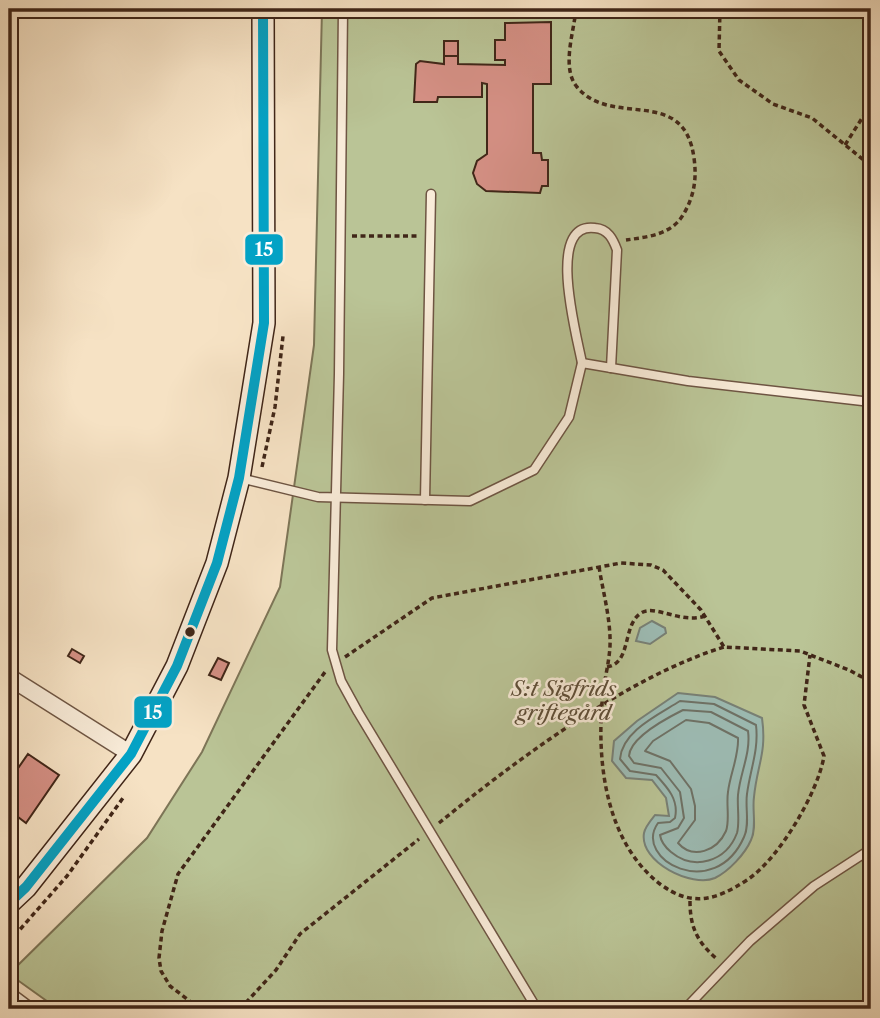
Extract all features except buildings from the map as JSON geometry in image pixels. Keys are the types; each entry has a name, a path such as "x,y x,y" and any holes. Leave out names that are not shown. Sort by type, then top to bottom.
{"street":[{"path":"9,903 26,887 131,754 166,688 200,612 217,563 239,478 264,323 263,9"},
{"path":"9,677 131,754"}],"lane":[{"path":"343,9 336,498 332,552 334,664 358,712 537,1009"},
{"path":"425,500 431,194"},
{"path":"239,478 318,497 470,501 534,470 569,416 582,363 570,306 569,243 575,233 585,226 601,228 614,241 617,250 611,368"},
{"path":"582,363 702,383 871,402"},
{"path":"685,1009 750,941 814,887 871,849"},
{"path":"9,991 33,1009"}],"path":[{"path":"576,9 569,72 575,85 596,102 654,110 670,118 688,136 693,153 695,185 691,202 680,220 657,234 614,241"},
{"path":"720,9 719,51 739,80 773,104 812,118 871,166"},
{"path":"845,145 871,104"},
{"path":"340,236 430,236"},
{"path":"200,1009 170,986 161,971 159,958 162,931 178,874 269,747 334,664 432,598 599,567 638,563 663,570 677,582 705,616 724,647"},
{"path":"599,567 609,625 602,707 604,769 620,835 645,872 680,897 690,901 734,889 754,876 769,860 807,806 824,756 804,705 803,692 810,655"},
{"path":"606,667 611,667 620,658 632,623 643,612 652,609 682,619 705,616"},
{"path":"240,1009 276,970 300,934 429,831 533,752 602,707 675,665 724,647 800,651 849,670 871,682"},
{"path":"690,901 693,930 700,945 727,967"}],"green space":[{"name":"S:t Sigfrids griftegård","path":"322,9 871,9 871,1009 58,1009 9,974 147,838 202,752 280,587 314,345"}],"water":[{"path":"652,621 665,628 666,633 650,644 636,641 640,628"},
{"path":"678,693 715,697 762,718 763,741 755,786 753,835 745,851 731,867 715,878 705,880 681,876 658,863 650,854 644,833 655,815 669,816 666,798 652,780 626,778 612,761 614,741 637,721"}],"transit line":[{"name":"15","path":"9,903 26,887 131,754 177,666 217,563 239,478 264,323 263,9"}]}
